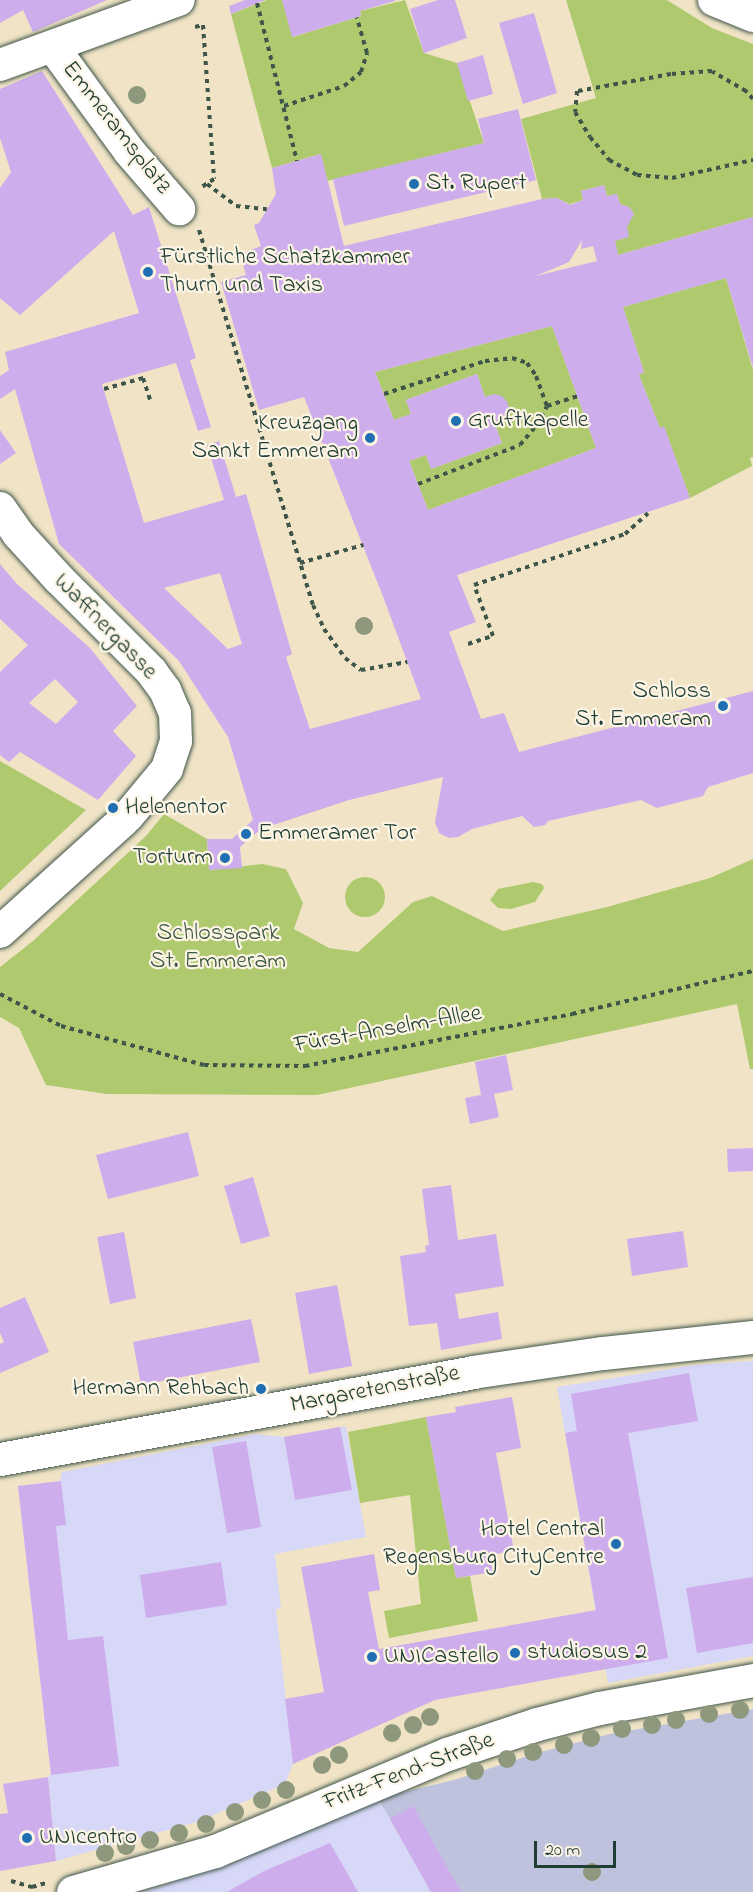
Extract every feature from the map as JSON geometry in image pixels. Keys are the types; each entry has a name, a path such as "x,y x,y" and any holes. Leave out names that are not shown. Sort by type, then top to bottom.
{"street":[{"path":"0,65 179,0"},
{"path":"714,0 753,16"},
{"name":"Emmeramsplatz","path":"53,47 129,151 191,208"},
{"name":"Waffnergasse","path":"0,508 18,534 59,579 151,671 165,690 175,713 176,741 167,769 126,818 6,927"},
{"name":"Margaretenstraße","path":"0,1459 472,1372 603,1353 753,1337"},
{"name":"Fritz-Fend-Straße","path":"73,1892 215,1851 427,1762 537,1724 599,1708 753,1680"}],"path":[{"path":"257,3 297,161"},
{"path":"284,106 344,86 361,72 367,53 357,17"},
{"path":"195,27 203,25 214,179 207,184 191,208 313,605 324,629 345,658 361,669 407,662"},
{"path":"753,99 746,91 712,71 671,74 577,91 575,112 590,137 609,160 637,176 672,178 753,160"},
{"path":"207,184 236,206 267,209"},
{"path":"384,394 485,361 512,358 527,363 537,376 547,406"},
{"path":"104,389 143,378 150,400"},
{"path":"418,484 520,445 537,425 547,406 578,396"},
{"path":"468,644 493,636 474,585 625,534 648,513"},
{"path":"300,563 363,545"},
{"name":"Fürst-Anselm-Allee","path":"0,994 61,1026 204,1065 305,1066 572,1014 753,971"}],"shaded area":[{"path":"753,1361 753,1656 608,1683 557,1387 694,1365"},
{"path":"346,1426 366,1537 275,1554 281,1608 276,1610 293,1764 285,1784 200,1821 56,1861 48,1777 51,1774 18,1486 60,1481 62,1472 256,1434 284,1437"},
{"path":"753,1709 753,1892 431,1892 378,1798 454,1780 537,1753 610,1734"},
{"path":"378,1798 431,1892 140,1892 162,1886"}],"green space":[{"path":"267,0 282,0 293,37 361,16 360,11 405,0 424,53 457,63 484,143 327,181 320,154 272,168 231,14"},
{"path":"566,0 667,0 712,28 753,44 753,217 618,255 615,241 634,214 629,207 620,204 617,194 607,196 604,185 581,191 583,200 570,204 578,219 569,204 557,198 542,199 521,119 596,98"},
{"path":"726,278 753,370 753,457 750,458 752,466 690,498 664,427 660,428 639,375 644,372 623,307"},
{"path":"552,326 596,448 428,510 409,461 426,455 431,469 502,443 494,422 505,419 485,397 477,374 406,400 411,414 394,420 375,372"},
{"path":"0,761 86,810 0,891"},
{"name":"Schlosspark St. Emmeram","path":"164,814 207,839 209,870 262,864 286,869 303,903 294,929 329,948 358,952 413,902 432,896 503,931 607,907 710,878 753,859 753,1069 750,1069 737,1004 317,1095 107,1094 46,1085 19,1028 0,1017 0,967 33,941 146,836"},
{"path":"365,877 379,883 385,897 379,911 365,917 351,911 345,897 351,883"},
{"path":"533,882 542,884 544,888 535,902 511,909 498,908 490,900 498,889"},
{"path":"426,1417 456,1578 470,1576 478,1621 389,1638 384,1611 421,1604 410,1495 360,1503 348,1432"}],"building":[{"path":"0,0 107,0 33,32 23,10 0,23"},
{"path":"245,0 265,0 231,14 229,6"},
{"path":"282,0 395,1 360,11 361,16 292,37"},
{"path":"438,0 455,0 467,38 424,53 410,9"},
{"path":"534,13 557,93 523,104 499,23"},
{"path":"483,55 493,94 468,101 457,63"},
{"path":"42,71 133,215 149,207 196,358 190,360 211,427 198,431 176,363 102,384 144,523 224,500 207,445 219,441 236,497 246,494 292,654 286,657 310,729 421,699 304,397 259,410 221,282 246,275 240,254 261,246 254,225 259,223 276,194 272,168 321,154 344,246 542,199 557,198 570,205 583,200 581,191 604,185 607,196 617,194 620,204 629,207 634,214 627,227 629,237 615,241 618,255 753,217 753,368 726,278 623,307 644,372 639,375 660,428 664,426 690,498 457,575 476,622 449,632 481,719 504,713 519,752 753,691 753,773 708,787 703,796 657,808 641,800 548,821 545,825 534,827 522,816 472,829 458,837 449,838 439,833 435,822 443,777 349,800 261,829 240,847 242,868 209,870 207,839 232,839 253,820 228,737 179,661 59,544 15,389 0,399 0,376 9,370 5,352 139,313 114,231 20,315 0,298 0,188 11,172 0,138 0,89","holes":["582,240 581,249 593,246 597,261 536,276 569,262","552,326 596,448 428,510 409,461 426,455 431,469 502,443 494,422 505,419 509,411 508,403 502,396 494,394 485,397 477,374 406,400 411,414 394,420 375,372","220,573 242,644 228,649 164,588"]},
{"name":"St. Rupert","path":"518,109 536,180 344,226 333,179 484,143 478,119"},
{"path":"0,430 16,453 0,464"},
{"path":"0,564 17,584 89,647 137,706 113,731 136,756 98,800 20,752 9,762 0,755 0,672 28,645 0,619","holes":["55,679 78,702 56,724 29,703"]},
{"path":"506,1055 513,1090 494,1094 499,1117 470,1124 465,1098 481,1095 475,1062"},
{"path":"188,1132 199,1176 108,1199 96,1155"},
{"path":"753,1148 753,1171 728,1172 727,1149"},
{"path":"253,1177 270,1236 241,1244 224,1186"},
{"path":"451,1185 458,1240 496,1234 504,1286 455,1294 459,1319 498,1312 502,1339 441,1350 437,1323 409,1326 400,1256 426,1252 425,1246 429,1245 422,1189"},
{"path":"683,1231 688,1267 632,1276 627,1239"},
{"path":"124,1232 136,1298 110,1304 97,1237"},
{"path":"337,1285 352,1366 309,1374 295,1293"},
{"path":"25,1297 49,1352 0,1373 0,1344 4,1342 0,1333 0,1308"},
{"path":"251,1319 260,1362 141,1385 133,1342"},
{"path":"689,1373 698,1421 628,1433 668,1658 435,1700 293,1764 285,1699 324,1692 301,1567 374,1554 380,1590 368,1592 379,1649 596,1610 565,1433 577,1431 571,1394"},
{"path":"512,1397 521,1448 496,1453 514,1551 490,1555 493,1572 456,1578 426,1417 456,1412 455,1407"},
{"path":"340,1427 352,1490 295,1500 284,1437"},
{"path":"246,1441 261,1527 227,1533 212,1447"},
{"path":"61,1481 66,1525 56,1526 68,1640 103,1636 119,1766 51,1775 18,1486"},
{"path":"221,1562 227,1605 146,1618 140,1575"},
{"path":"753,1577 753,1643 697,1653 686,1588"},
{"name":"UNIcentro","path":"48,1777 56,1861 0,1871 0,1814 8,1813 3,1784"},
{"path":"413,1806 461,1892 431,1892 390,1819"},
{"path":"330,1843 358,1892 227,1892 264,1871"}],"place":[{"name":"St. Rupert","path":"414,184"},
{"name":"Fürstliche Schatzkammer Thurn und Taxis","path":"148,272"},
{"name":"Gruftkapelle","path":"456,421"},
{"name":"Kreuzgang Sankt Emmeram","path":"370,438"},
{"name":"Schloss St. Emmeram","path":"723,706"},
{"name":"Helenentor","path":"113,808"},
{"name":"Emmeramer Tor","path":"246,834"},
{"name":"Torturm","path":"225,858"},
{"name":"Hermann Rehbach","path":"261,1389"},
{"name":"Hotel Central Regensburg CityCentre","path":"616,1544"},
{"name":"studiosus 2","path":"515,1653"},
{"name":"UNICastello","path":"372,1657"},
{"name":"UNIcentro","path":"27,1838"}]}
